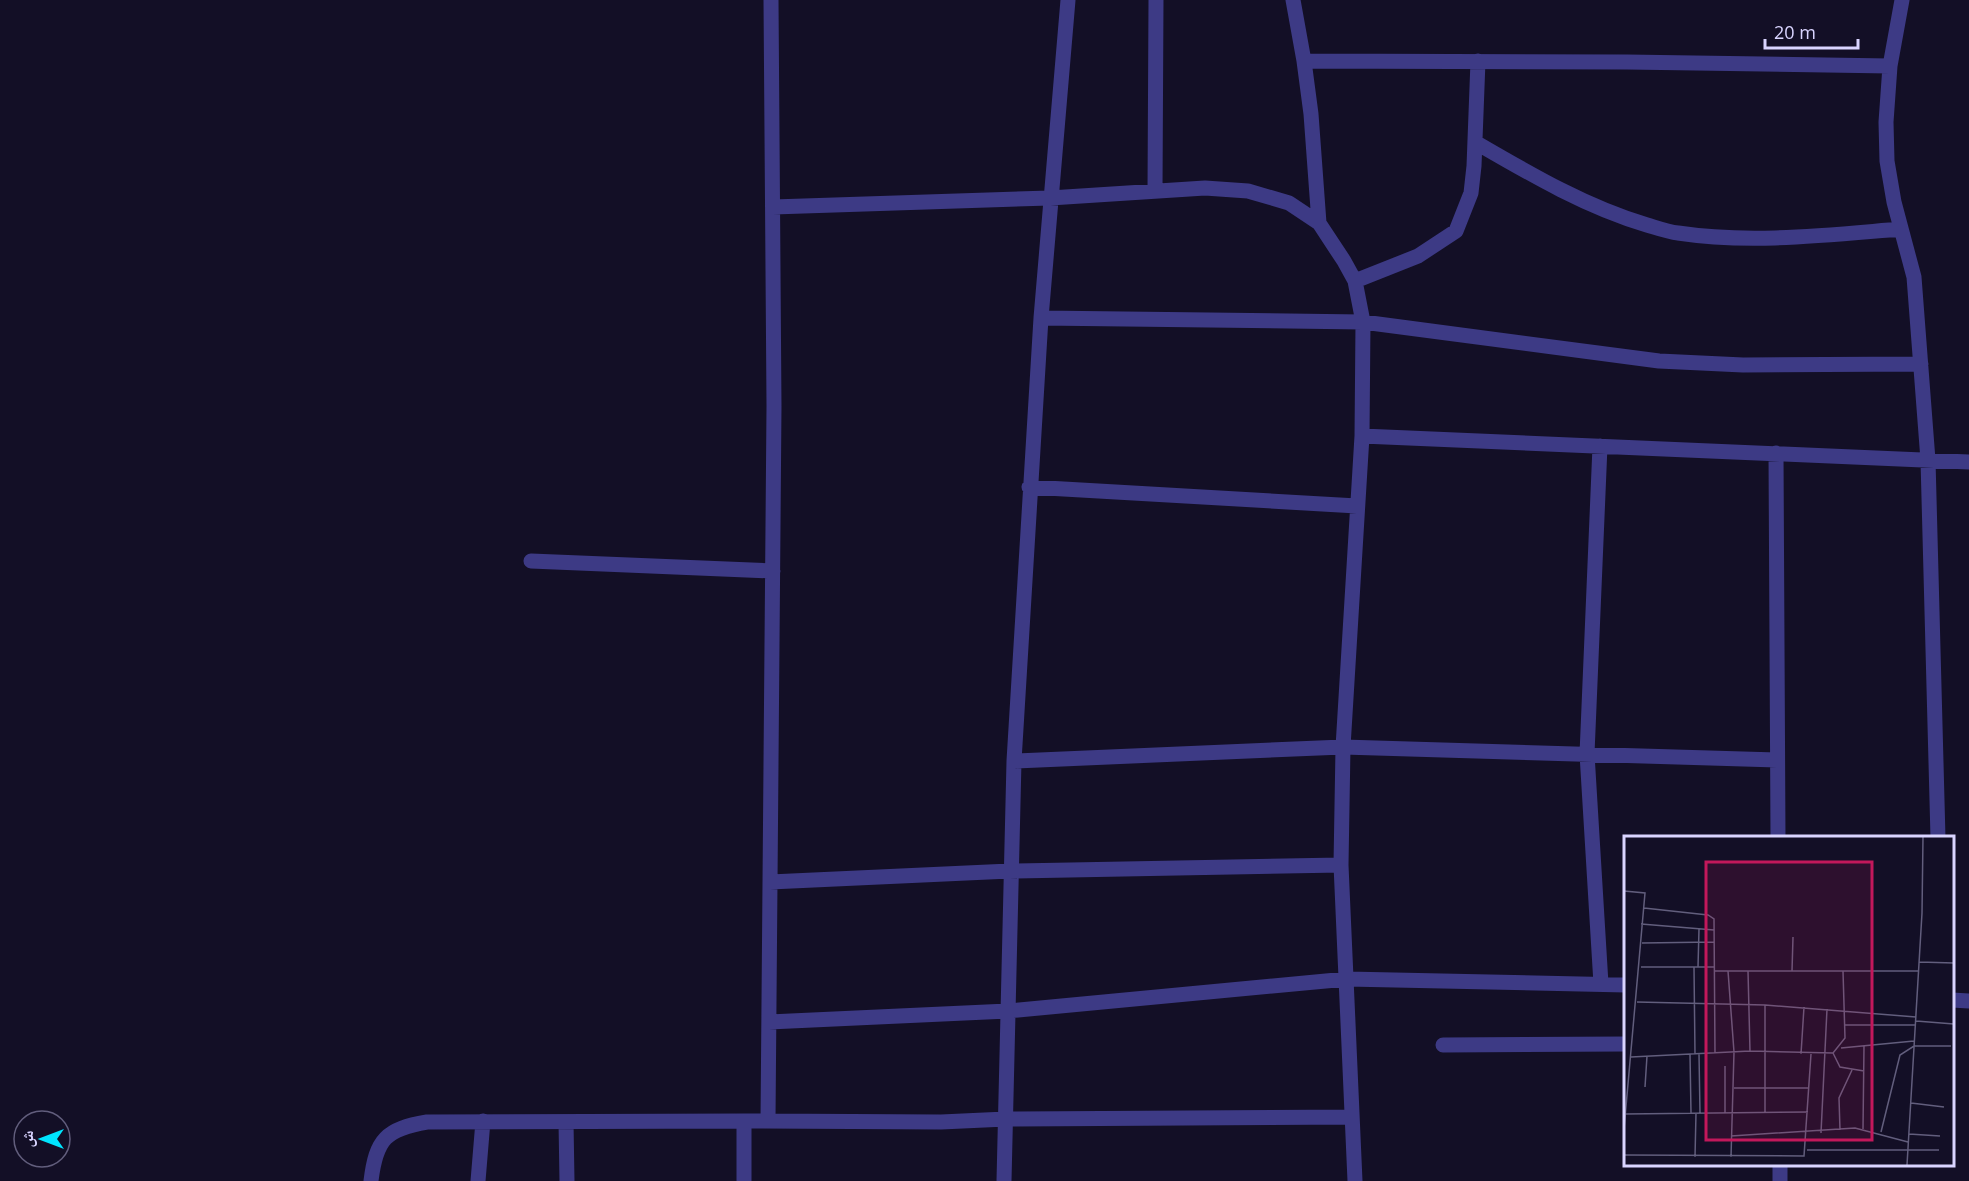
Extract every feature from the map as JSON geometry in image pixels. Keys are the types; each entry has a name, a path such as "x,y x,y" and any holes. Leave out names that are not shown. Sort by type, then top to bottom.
{"street":[{"path":"768,1121 772,571 771,0"},
{"path":"1004,1181 1014,761 1029,487 1050,198 1068,0"},
{"path":"1155,191 1156,0"},
{"path":"1293,0 1311,114 1318,223"},
{"path":"1902,0 1890,66 1886,122 1887,161 1894,202 1914,278 1921,364 1928,460 1938,836"},
{"path":"1304,61 1890,66"},
{"path":"1355,281 1418,256 1456,231 1471,194 1478,62"},
{"path":"1475,142 1542,181 1621,217 1676,233 1743,238 1822,235 1901,228"},
{"path":"772,207 1050,198 1205,188 1248,191 1289,203 1318,223 1355,281 1363,322 1362,436 1343,747 1341,865 1355,1181"},
{"path":"1041,318 1363,322 1659,360 1743,365 1921,364"},
{"path":"1362,436 1969,462"},
{"path":"1600,446 1587,754 1601,984"},
{"path":"1776,453 1778,836"},
{"path":"1029,487 1358,506"},
{"path":"531,561 772,571"},
{"path":"1014,761 1343,747 1777,760"},
{"path":"770,882 1010,872 1341,865"},
{"path":"769,1022 1008,1011 1347,979 1624,985"},
{"path":"1954,1000 1969,1001"},
{"path":"1443,1045 1624,1044"},
{"path":"371,1181 379,1147 388,1135 404,1126 427,1122 941,1122 1006,1119 1352,1117"},
{"path":"478,1181 483,1121"},
{"path":"744,1121 744,1181"},
{"path":"566,1122 567,1181"}]}
